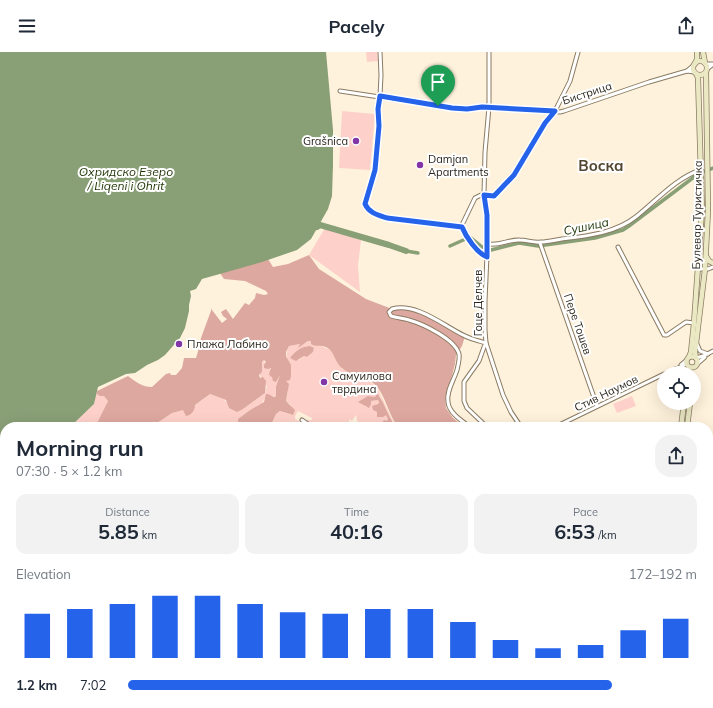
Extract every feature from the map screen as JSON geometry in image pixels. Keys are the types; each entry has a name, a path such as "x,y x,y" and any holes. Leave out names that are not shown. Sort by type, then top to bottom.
{"main road":[{"path":"694,65 697,60 697,52"},
{"name":"Булевар Туристичка","path":"695,366 696,343 705,270 708,210 706,68 703,52"},
{"path":"694,65 700,62 706,68 702,75 696,74"},
{"name":"Булевар Туристичка","path":"687,366 691,352 694,322 702,178 698,78 694,65"},
{"path":"706,256 709,261 713,263"},
{"path":"692,356 696,361 692,367 688,362 692,356"},
{"path":"682,422 683,410"},
{"path":"688,422 689,410"}],"street":[{"path":"380,52 381,75 378,109 379,126 375,170 365,204 367,209 377,215 387,218 462,227"},
{"name":"Гоце Делчев","path":"489,52 489,107 485,152 484,195 487,215 488,244 485,301 486,343 503,395 517,422"},
{"path":"487,257 483,255 466,238 462,227 475,198 484,195 494,196 509,182 545,123 555,111 570,81 578,52"},
{"path":"706,68 713,64"},
{"path":"687,71 694,65"},
{"name":"Бистрица","path":"340,91 452,108 467,109 489,107 564,111 649,82 687,71 696,74"},
{"path":"488,244 499,245 519,239 540,245 591,235 622,226 637,217 677,183 701,170"},
{"name":"Пере Тошев","path":"540,245 597,406"},
{"path":"618,247 664,335 668,335 686,322 694,322"},
{"path":"698,269 705,270 713,267"},
{"path":"464,422 453,412 448,402 448,394 459,361 459,355 456,348 422,325 391,316 389,312 392,308 419,312 465,336 486,343 477,365 464,382 464,401 467,408 482,422"},
{"path":"696,343 703,353 708,354"},
{"path":"696,361 713,351"},
{"path":"681,366 688,362"},
{"name":"Стив Наумов","path":"565,422 657,377"},
{"path":"441,708 446,708"}],"shaded area":[{"path":"366,52 377,52 378,61 367,62"},
{"name":"Grašnica","path":"342,111 375,114 370,170 339,168"},
{"path":"325,228 361,240 358,266 360,292 309,255"},
{"path":"309,255 319,269 366,299 392,309 398,308 419,312 465,336 462,346 456,355 455,364 445,397 446,408 458,422 395,422 381,392 375,384 347,372 340,367 329,349 324,346 313,345 311,344 311,341 308,341 298,348 300,344 289,346 286,352 286,356 291,365 291,376 290,380 286,381 289,384 286,401 295,410 293,415 280,411 276,414 272,422 238,422 238,419 264,402 266,394 274,397 276,396 276,387 280,375 276,382 273,381 269,374 271,368 264,368 266,362 264,360 262,362 262,372 259,375 260,378 263,377 266,381 265,393 237,412 229,408 226,400 210,394 195,405 190,415 186,416 183,410 172,413 158,422 98,422 108,401 104,396 97,394 97,391 128,376 142,385 152,387 166,374 170,373 171,375 176,375 182,368 184,358 196,358 201,338 212,308 222,323 227,319 221,312 226,309 233,319 245,303 249,305 255,298 256,293 264,295 268,294 266,291 245,281 224,279 220,273 268,259 273,267 288,264"},
{"path":"311,341 331,351 342,369 366,379 377,387 394,422 388,415 380,396 371,398 364,405 366,407 371,401 378,400 379,402 373,408 375,411 386,414 388,419 387,421 358,422 356,415 352,421 349,419 350,422 307,422 304,420 312,420 312,418 298,411 295,419 300,422 272,422 276,414 280,411 292,415 291,405 286,401 288,392 286,380 290,369 287,355 289,346","holes":["307,346 314,349 313,352 307,357 304,356 299,360 291,358 299,350"]},
{"path":"310,346 314,348 313,352 307,357 304,356 296,361 290,358 299,349"},
{"path":"263,361 270,367 276,381 280,374 276,396 265,398 262,403 238,419 238,422 158,422 172,413 183,409 185,413 210,394 243,409 265,393 267,386 262,380 260,374"},
{"path":"96,391 97,394 104,395 108,401 98,422 75,422 94,404"},
{"path":"376,392 382,400 393,422 383,422 384,420 387,421 388,419 386,415 383,417 377,417 377,412 373,410 372,406 378,404 378,400 371,401 369,408 358,402 368,396 376,396 374,393"},
{"path":"632,396 636,406 617,413 613,404"}],"water":[{"name":"Охридско Езеро / Liqeni i Ohrit","path":"0,52 326,52 333,130 332,196 328,209 311,239 297,250 262,262 202,279 196,289 190,291 191,296 189,311 185,328 180,338 165,355 135,373 126,374 98,387 94,404 75,422 0,422"}],"waterway":[{"name":"Сушица","path":"450,246 470,237 482,247 491,250 519,243 538,246 595,238 623,230 698,174 713,168"},
{"name":"Сушица","path":"317,227 320,225 406,251"},
{"name":"Сушица","path":"406,251 418,253"}],"place":[{"name":"Grašnica","path":"356,141"},
{"name":"Damjan Apartments","path":"420,165"},
{"name":"Плажа Лабино","path":"179,344"},
{"name":"Самуилова тврдина","path":"324,382"}],"district":[{"name":"Воска","path":"601,165"}],"route":[{"path":"380,96 438,106 467,109 482,107 555,111 545,123 509,182 494,196 484,195 488,232 487,257 467,239 462,227 387,218 371,212 367,209 365,204 375,170 380,96"}]}
